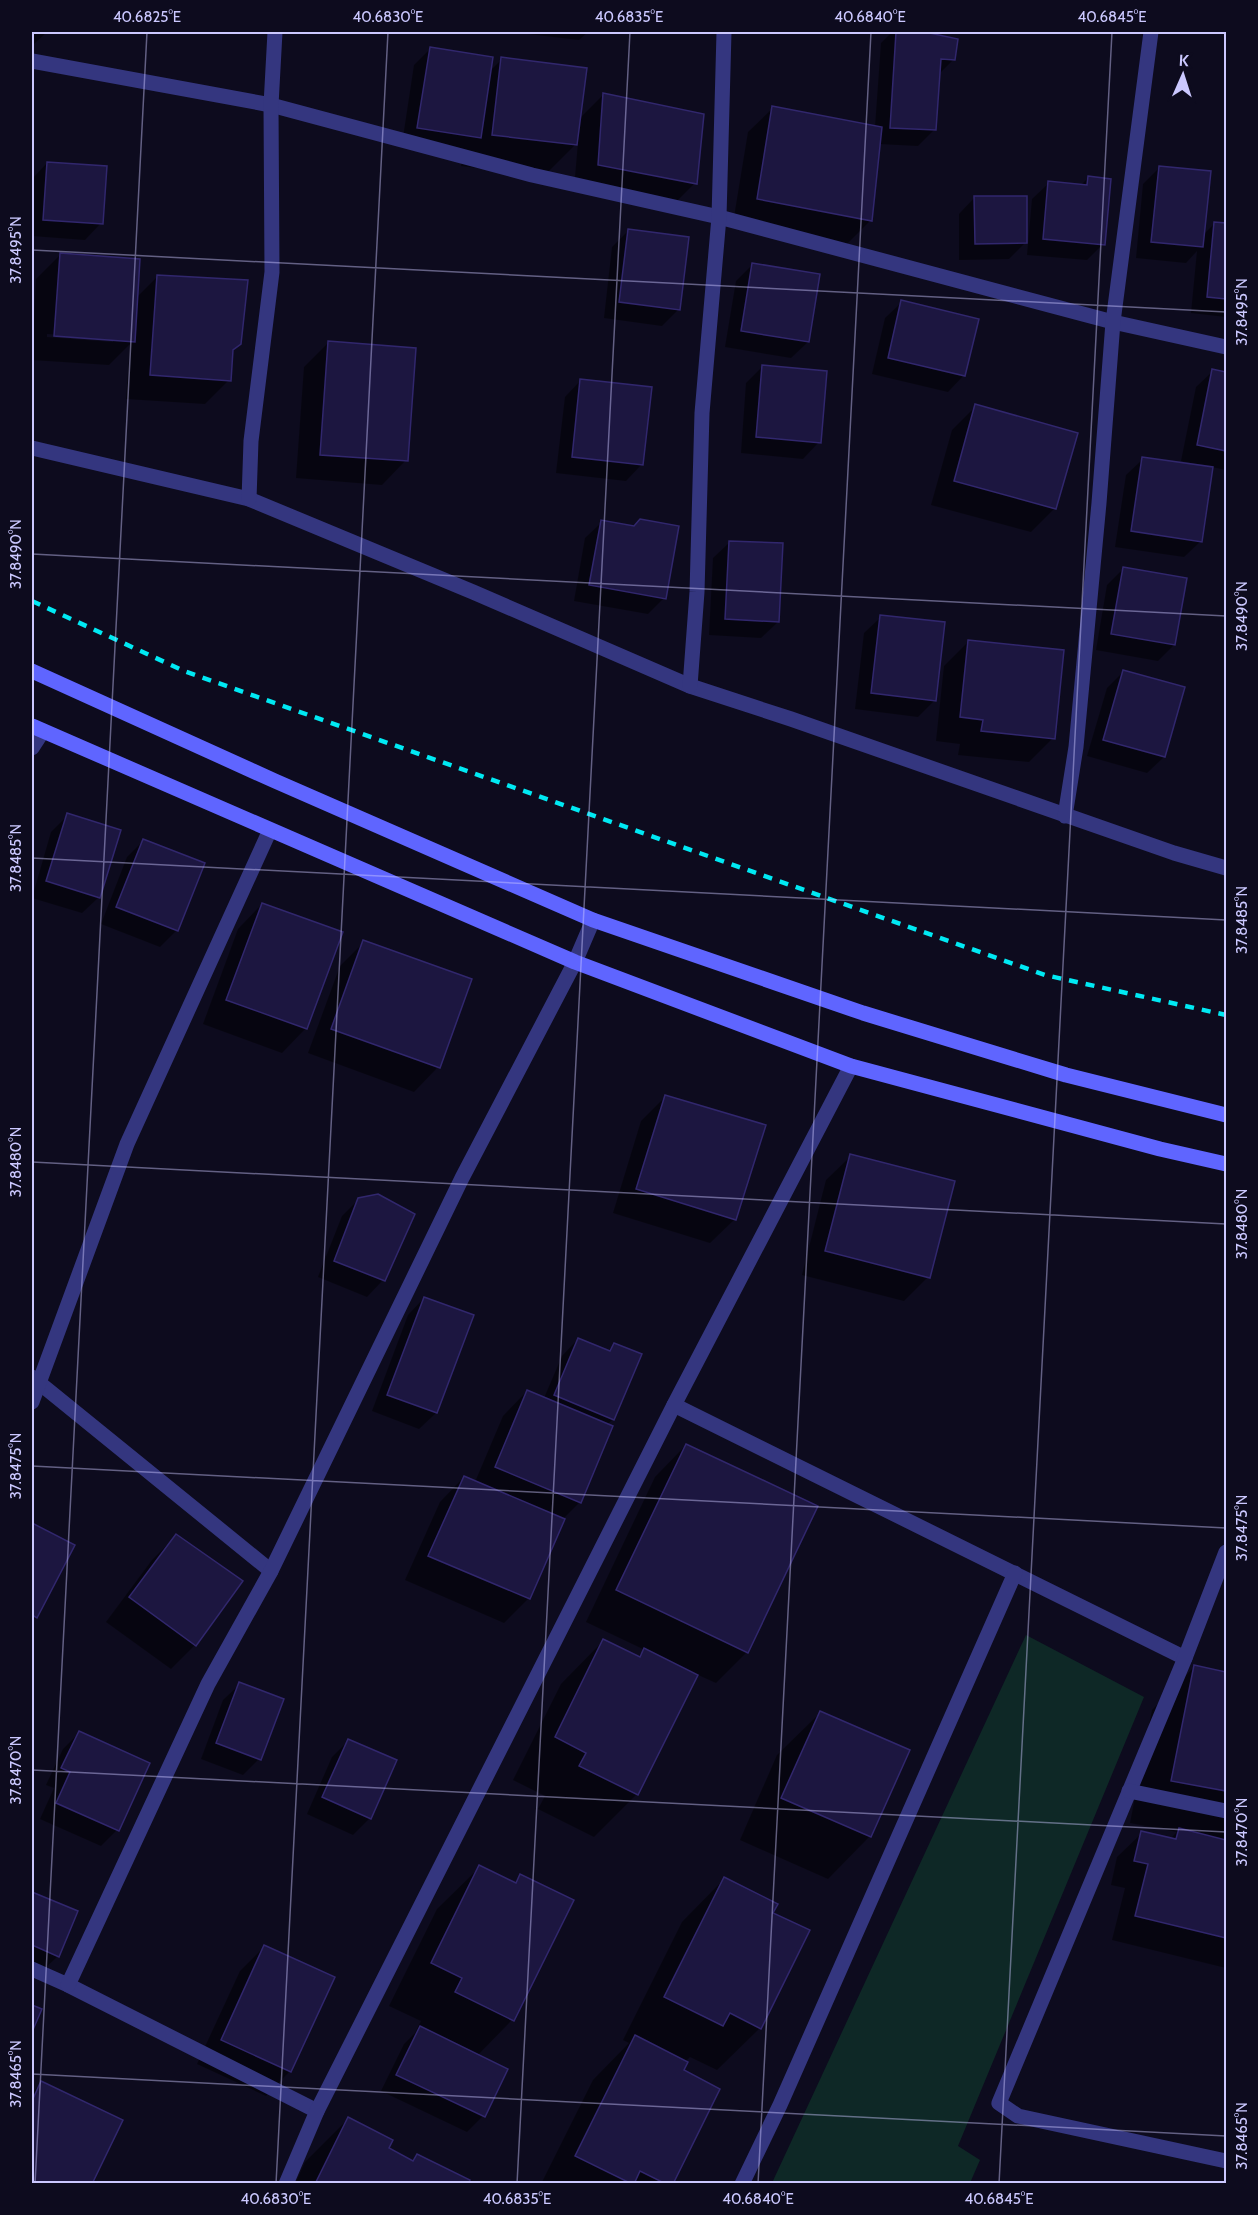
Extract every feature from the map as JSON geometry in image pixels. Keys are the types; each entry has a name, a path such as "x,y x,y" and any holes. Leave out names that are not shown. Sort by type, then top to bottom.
{"street":[{"path":"249,499 251,441 272,272 271,105 275,32"},
{"path":"690,686 697,592 702,413 719,216 724,32"},
{"path":"1065,816 1076,747 1100,503 1113,322 1151,32"},
{"path":"32,61 271,105 532,174 719,216 1113,322 1227,347"},
{"path":"32,448 249,499 473,591 690,686 1174,853 1227,868"},
{"path":"32,671 275,781 593,920 863,1013 1066,1075 1227,1114"},
{"path":"32,748 37,729 575,962 851,1065 1149,1146 1227,1164"},
{"path":"32,1402 35,1379 127,1144 270,830"},
{"path":"68,1985 208,1684 271,1571 462,1178 575,962 593,920"},
{"path":"286,2184 317,2111 674,1405 851,1065"},
{"path":"35,1379 271,1571"},
{"path":"674,1405 1185,1658"},
{"path":"1227,1552 999,2103 1018,2116 1227,2161"},
{"path":"742,2184 780,2105 1015,1573"},
{"path":"1129,1791 1227,1811"},
{"path":"32,1969 317,2111"}],"green space":[{"path":"1026,1635 1144,1697 958,2146 980,2160 970,2183 772,2183"}],"building":[{"path":"896,32 925,32 958,39 955,60 941,59 936,130 890,128"},
{"path":"430,47 493,57 481,138 417,128"},
{"path":"501,57 587,68 577,145 492,135"},
{"path":"603,93 704,114 697,184 598,165"},
{"path":"772,106 882,127 872,221 757,199"},
{"path":"47,162 107,166 103,224 43,220"},
{"path":"1159,166 1211,171 1203,247 1151,242"},
{"path":"1088,176 1111,179 1105,245 1043,239 1048,181 1087,185"},
{"path":"974,196 1027,196 1027,243 975,244"},
{"path":"1214,222 1226,223 1226,299 1207,297"},
{"path":"628,229 689,237 680,310 619,302"},
{"path":"60,253 140,259 135,342 54,336"},
{"path":"752,263 820,274 809,342 741,331"},
{"path":"157,275 248,280 241,344 233,350 231,381 150,375"},
{"path":"901,300 979,319 965,376 888,358"},
{"path":"328,341 416,348 408,461 320,455"},
{"path":"762,365 827,371 821,443 756,437"},
{"path":"1212,369 1226,372 1226,451 1197,445"},
{"path":"580,379 652,387 643,465 572,457"},
{"path":"975,404 1078,433 1056,509 954,481"},
{"path":"1142,457 1213,467 1202,542 1131,531"},
{"path":"640,519 679,526 666,599 589,585 601,520 634,526"},
{"path":"729,541 783,543 779,622 725,619"},
{"path":"1123,567 1187,578 1175,645 1111,634"},
{"path":"880,615 945,622 936,701 871,693"},
{"path":"968,640 1064,650 1055,739 981,731 983,720 960,717"},
{"path":"1123,670 1185,687 1165,757 1103,740"},
{"path":"67,813 121,830 100,898 46,881"},
{"path":"143,839 205,863 178,931 116,907"},
{"path":"262,903 343,932 307,1029 226,1000"},
{"path":"363,940 472,979 440,1068 331,1029"},
{"path":"665,1095 766,1125 736,1220 636,1189"},
{"path":"850,1154 955,1181 930,1278 825,1251"},
{"path":"378,1194 415,1214 385,1281 334,1261 358,1198"},
{"path":"424,1297 474,1315 437,1413 387,1395"},
{"path":"578,1338 610,1351 614,1343 642,1354 614,1420 554,1395"},
{"path":"527,1390 613,1426 581,1503 495,1467"},
{"path":"686,1444 818,1506 748,1653 616,1590"},
{"path":"464,1476 565,1519 530,1599 428,1556"},
{"path":"32,1523 75,1545 37,1618 32,1615"},
{"path":"176,1534 243,1581 196,1646 129,1597"},
{"path":"603,1639 640,1657 644,1648 698,1675 638,1795 579,1766 586,1753 555,1737"},
{"path":"1194,1665 1226,1672 1226,1791 1171,1781"},
{"path":"239,1682 284,1699 261,1760 216,1743"},
{"path":"820,1711 910,1750 871,1837 781,1798"},
{"path":"79,1731 150,1763 119,1831 56,1803 70,1772 61,1768"},
{"path":"348,1739 397,1760 371,1819 322,1797"},
{"path":"1179,1828 1226,1840 1226,1938 1135,1916 1148,1864 1134,1861 1141,1831 1176,1839"},
{"path":"479,1865 516,1883 520,1874 574,1900 514,2021 455,1992 462,1978 431,1963"},
{"path":"724,1877 778,1904 773,1913 810,1930 761,2029 730,2013 723,2026 664,1997"},
{"path":"32,1892 78,1911 59,1957 32,1945"},
{"path":"264,1945 335,1977 291,2072 221,2040"},
{"path":"32,2005 42,2009 32,2032"},
{"path":"420,2026 508,2069 485,2117 396,2075"},
{"path":"635,2035 688,2062 684,2070 720,2089 673,2184 666,2184 640,2171 632,2184 575,2156"},
{"path":"41,2081 123,2120 92,2184 32,2184 32,2101"},
{"path":"348,2117 393,2140 389,2148 413,2161 417,2154 470,2180 468,2184 315,2184"}],"railway":[{"path":"32,601 184,671 1045,975 1226,1015"}]}
